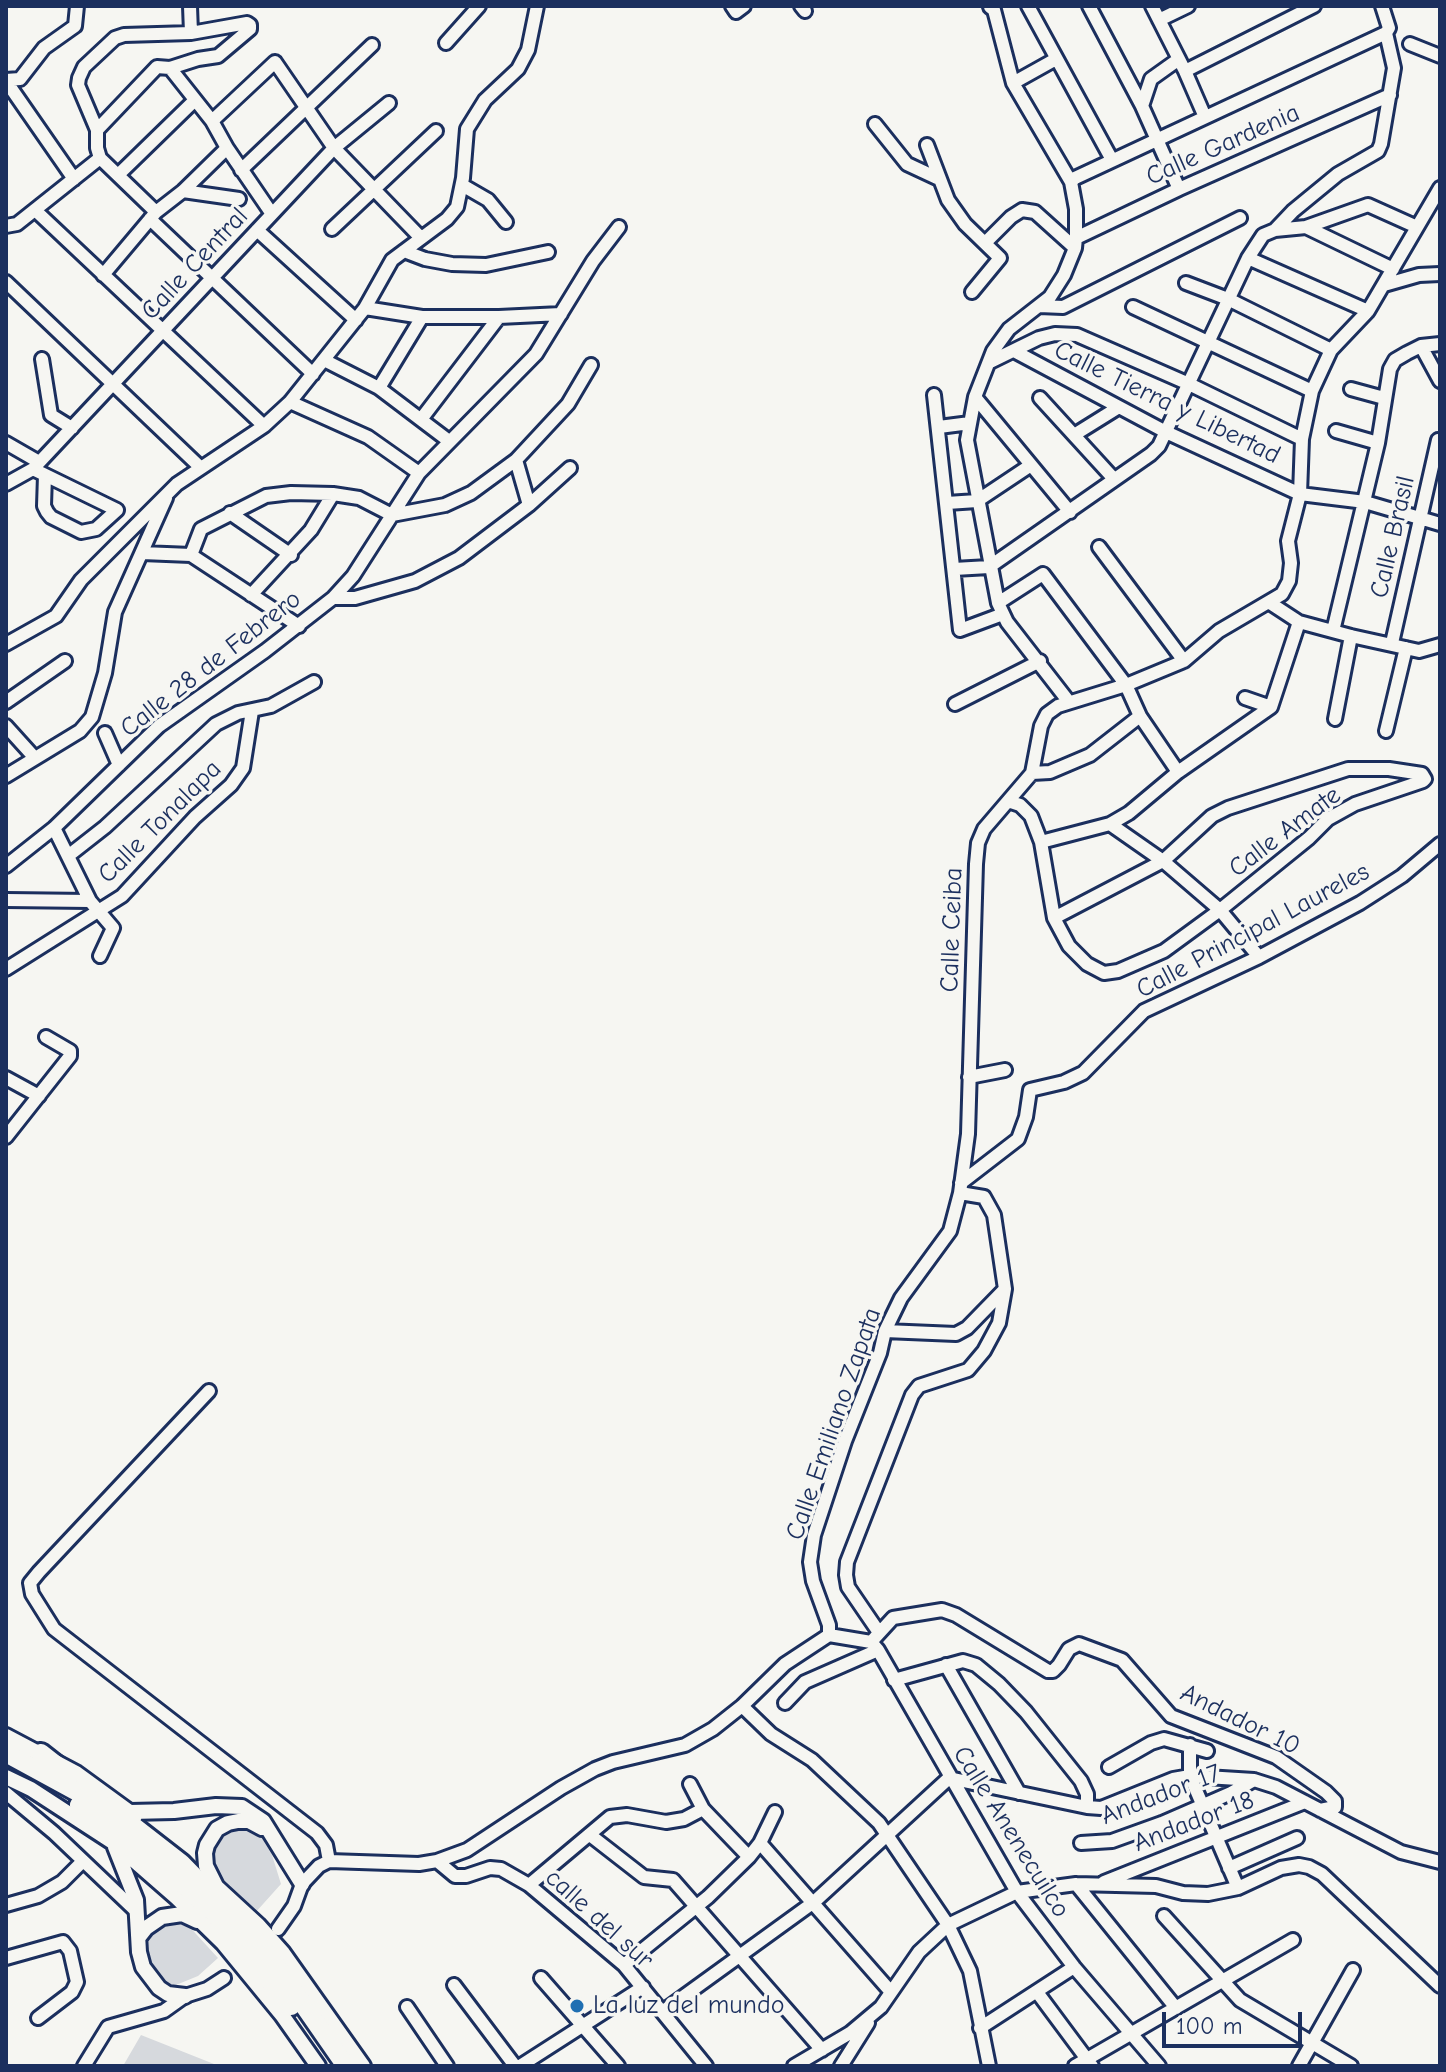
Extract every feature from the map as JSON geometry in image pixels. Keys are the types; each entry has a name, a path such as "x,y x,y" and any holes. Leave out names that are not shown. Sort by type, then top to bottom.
{"highway":[{"path":"6,1753 124,1813"},
{"path":"41,1753 124,1813 181,1863 264,1948 346,2066"},
{"path":"6,1766 53,1789 118,1830 172,1874 214,1913 258,1963 334,2066"}],"main road":[{"path":"6,1736 41,1753"},
{"path":"6,1777 31,1789 114,1843 203,1923 282,2015 318,2066"},
{"path":"124,1813 242,1807 263,1821 302,1884"},
{"path":"124,1813 168,1842 258,1925 283,1953 363,2066"},
{"path":"216,1886 206,1866 205,1853 217,1829 228,1823 249,1821 273,1834"},
{"path":"114,1843 131,1882 141,1961 151,1981 168,1994 185,1996"},
{"path":"139,1937 154,1921 171,1915 182,1914 203,1923"}],"street":[{"path":"6,80 20,79 44,48 75,26 77,6"},
{"path":"190,6 191,33"},
{"path":"446,43 479,6"},
{"path":"6,644 56,616 81,580 169,491 264,426 290,402 365,308 392,260 447,219 457,207 467,129 485,100 518,69 528,50 537,6"},
{"path":"1028,6 1112,160"},
{"path":"1089,6 1142,106 1179,189"},
{"path":"1152,6 1205,117"},
{"path":"1159,20 1188,6"},
{"path":"1142,106 1151,79 1314,6"},
{"path":"1071,182 1386,33 1389,28 1382,6"},
{"path":"990,7 994,10 1013,83 1071,182 1076,209 1075,243 1064,275 1050,297 1009,329 993,351 975,397 967,440 989,567 1000,609 1069,702 1126,685 1184,661 1219,631 1282,594 1289,581 1291,563 1288,541 1300,494 1302,439 1312,391 1331,350 1368,311 1440,188"},
{"path":"97,130 157,67 170,68 218,56 250,29 250,25 115,38 84,67 78,85 97,130 100,158 213,278 313,374"},
{"path":"954,569 989,567 1151,454 1166,432 1257,241 1275,230 1338,174 1378,151 1394,68 1386,33"},
{"path":"1410,44 1440,56"},
{"path":"241,170 372,45"},
{"path":"1013,83 1056,59"},
{"path":"212,121 275,62 334,148 421,238"},
{"path":"170,68 212,121 272,214"},
{"path":"6,80 74,179"},
{"name":"Calle Gardenia","path":"1075,243 1179,189 1390,95"},
{"path":"118,175 194,101"},
{"name":"Calle Central","path":"6,484 36,465 334,148 389,103"},
{"path":"875,124 907,164 937,178"},
{"path":"332,229 436,131"},
{"path":"927,145 937,178 948,200 965,224 1000,258 972,292"},
{"path":"103,275 153,216 227,148"},
{"path":"7,228 35,210 100,158"},
{"path":"462,185 488,200 506,222"},
{"path":"183,191 239,199"},
{"path":"1275,230 1306,227 1368,205 1417,227"},
{"path":"35,210 264,426"},
{"path":"985,243 1022,210 1035,212 1075,243"},
{"path":"1039,306 1063,307 1240,218"},
{"name":"Calle 28 de Febrero","path":"6,866 54,828 159,726 299,626 333,598 353,576 419,473 536,354 593,261 619,227"},
{"path":"1306,227 1393,269"},
{"path":"257,230 356,320"},
{"path":"404,251 452,264 486,265 548,252"},
{"path":"1248,258 1368,311"},
{"path":"1384,285 1419,275 1440,274"},
{"path":"6,282 200,467"},
{"path":"1186,283 1228,299 1331,350"},
{"path":"1133,307 1312,391"},
{"path":"365,308 422,317 561,314"},
{"path":"379,388 422,317"},
{"path":"422,418 499,317"},
{"path":"990,362 1039,338 1055,334 1077,335 1189,384 1302,439"},
{"path":"1333,631 1378,443 1390,369 1395,360 1421,346 1440,344"},
{"path":"1421,346 1440,381"},
{"name":"Calle Tierra y Libertad","path":"1014,351 1166,432 1300,494 1365,502 1440,524"},
{"path":"42,359 51,415 72,428"},
{"path":"324,360 379,388 449,441"},
{"path":"191,555 201,529 266,496 333,494 359,498 392,515 445,505 471,493 516,460 568,404 591,365"},
{"path":"1351,389 1384,398"},
{"path":"934,395 960,630 1000,609 1043,574 1126,685 1140,716 1178,772"},
{"path":"975,397 1070,512"},
{"path":"1040,398 1114,479"},
{"path":"290,402 368,437 419,473"},
{"path":"1074,435 1119,407"},
{"path":"939,427 970,423"},
{"path":"1336,431 1378,443"},
{"name":"Calle Brasil","path":"1392,643 1438,440"},
{"path":"6,443 45,475 117,510 96,529 81,532 47,512 44,506 45,475"},
{"path":"516,460 529,505"},
{"path":"947,503 977,501 1031,465"},
{"path":"333,598 355,598 415,581 459,558 529,505 570,468"},
{"path":"6,776 80,731 92,717 105,673 115,612 169,491"},
{"path":"251,595 291,555 333,494"},
{"path":"230,513 291,555"},
{"path":"1099,547 1184,661"},
{"path":"142,553 191,555 299,626"},
{"path":"1270,603 1299,622 1351,636 1419,651 1438,646"},
{"path":"1041,842 1110,824 1129,813 1178,772 1271,707 1299,622"},
{"path":"1335,719 1351,636"},
{"path":"1386,731 1406,648"},
{"path":"6,702 65,661"},
{"path":"955,704 1040,661"},
{"path":"68,856 152,785 216,724 238,713 271,706 314,682"},
{"path":"1245,698 1271,707"},
{"name":"Calle Ceiba","path":"960,1188 968,1134 978,843 984,829 1032,773 1041,726 1047,714 1069,702"},
{"name":"Calle Tonalapa","path":"6,969 94,906 122,896 195,817 240,776 252,711"},
{"path":"1032,773 1050,772 1090,755 1140,716"},
{"path":"6,726 34,757"},
{"path":"105,733 119,765"},
{"name":"Calle Amate","path":"1054,918 1069,946 1087,964 1104,973 1118,971 1164,951 1220,910 1328,819 1355,804 1425,779 1422,774 1370,767 1348,769 1293,785 1212,816 1163,861"},
{"path":"1008,801 1020,805 1031,816 1041,842 1054,918 1163,861"},
{"path":"1110,824 1163,861 1220,910 1259,957"},
{"path":"54,828 94,906 113,931 100,956"},
{"name":"Calle Principal Laureles","path":"960,1188 1018,1139 1026,1117 1030,1090 1064,1082 1083,1073 1144,1011 1259,957 1360,903 1402,876 1440,844"},
{"path":"6,900 94,906"},
{"path":"6,1137 71,1053 46,1037"},
{"path":"969,1077 1005,1070"},
{"path":"6,1078 39,1096"},
{"path":"885,1331 956,1334 967,1328 1005,1289 990,1205 984,1197 960,1188"},
{"name":"Calle Emiliano Zapata","path":"829,1635 829,1625 813,1581 810,1562 814,1535 845,1441 880,1353 885,1331 901,1298 950,1231 960,1188"},
{"name":"Calle Anenecuilco","path":"1005,1289 999,1323 984,1351 968,1370 919,1386 912,1395 847,1562 848,1587 894,1680 1017,1892 1074,1967 1159,2066"},
{"path":"209,1391 39,1572 30,1583 32,1594 54,1629 317,1833 326,1845 329,1861"},
{"name":"Andador 10","path":"876,1641 893,1618 942,1610 956,1615 1048,1671 1053,1671 1072,1646 1079,1644 1128,1664 1171,1716 1276,1757 1335,1801 1332,1809 1320,1810"},
{"path":"278,1929 294,1906 302,1884 329,1861 419,1864 467,1850 595,1769 685,1745 713,1729 785,1664 829,1635 876,1641"},
{"path":"785,1703 805,1682 876,1641"},
{"path":"894,1680 946,1665 970,1662 999,1684 1026,1712 1081,1781 1087,1794 1087,1807"},
{"path":"946,1665 1019,1793"},
{"path":"742,1706 771,1734 812,1760 879,1823 948,1925 970,1971 989,2066"},
{"path":"1109,1767 1157,1740 1164,1739 1207,1751"},
{"path":"1190,1745 1190,1776 1238,1888"},
{"path":"1259,1781 1276,1757"},
{"path":"662,2012 814,1902 949,1778 1101,1808 1118,1804 1173,1779 1190,1776 1259,1781 1401,1852 1440,1862"},
{"name":"Andador 17","path":"1081,1843 1112,1841 1259,1781"},
{"path":"690,1784 703,1809 749,1857"},
{"path":"6,1793 137,1912"},
{"name":"Andador 18","path":"1099,1884 1305,1802"},
{"path":"529,1885 610,1817 619,1814 666,1822 684,1819 703,1809"},
{"path":"624,1965 697,1906 749,1857 760,1843 775,1812"},
{"path":"590,1835 644,1877 673,1880 822,2050"},
{"path":"1229,1868 1297,1838"},
{"path":"760,1843 891,1992"},
{"path":"6,1905 38,1896 62,1882 83,1861"},
{"name":"calle del sur","path":"437,1861 455,1876 466,1876 490,1868 501,1869 529,1885 624,1965 706,2066"},
{"path":"841,2066 874,2013 919,1952 948,1925 1017,1892 1076,1884 1156,1886 1183,1893 1208,1894 1238,1888 1281,1868 1309,1867 1322,1874 1440,1986"},
{"path":"1076,1884 1176,2008"},
{"path":"1164,1916 1240,2000 1351,2066"},
{"path":"1037,1992 1084,2064 1129,2033 1293,1940"},
{"path":"6,1958 63,1942 70,1951 77,1982 72,1992 38,2018"},
{"path":"980,2028 1074,1967"},
{"path":"1299,2066 1353,1970"},
{"path":"84,2066 108,2027 164,2011 185,1996 207,1989 224,1978"},
{"path":"541,1978 618,2066"},
{"path":"454,1985 518,2066 643,1987"},
{"path":"407,2007 447,2066"},
{"path":"794,2066 850,2033 874,2013"}],"shaded area":[{"path":"246,1829 260,1835 272,1855 281,1884 255,1913 214,1871 210,1858 214,1843 226,1833"},
{"path":"186,1923 218,1958 198,1976 171,1987 156,1979 146,1965 144,1947 151,1933 168,1925"},
{"path":"141,2035 219,2066 123,2066"}],"place":[{"name":"La luz del mundo","path":"577,2006"}]}
